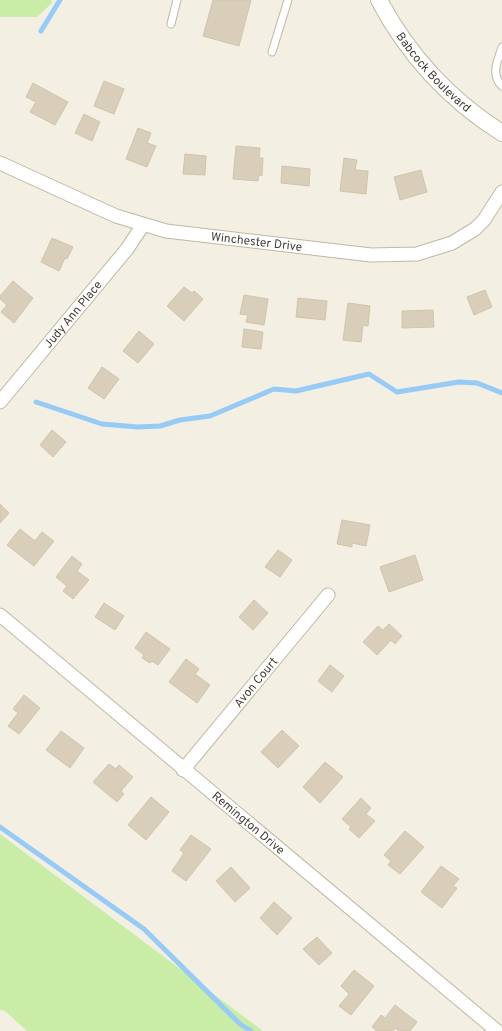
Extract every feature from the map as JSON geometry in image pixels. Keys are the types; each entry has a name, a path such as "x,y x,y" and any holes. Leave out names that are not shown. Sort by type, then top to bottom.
{"street":[{"name":"Babcock Boulevard","path":"379,0 409,48 435,79 469,111 502,133"},
{"name":"Winchester Drive","path":"0,163 116,216 166,231 371,255 406,255 441,248 465,236 484,220 502,192"},
{"name":"Judy Ann Place","path":"0,402 127,248 143,225"},
{"name":"Avon Court","path":"183,770 328,595"},
{"name":"Remington Drive","path":"0,615 183,770 497,1031"}],"lane":[{"path":"170,24 177,0"},
{"path":"272,52 288,0"},
{"path":"502,47 494,73 497,82 502,86"}],"green space":[{"path":"0,0 51,0 52,3 37,17 0,17"},
{"path":"0,834 263,1031 27,1031 5,1011 0,1010"}],"building":[{"path":"213,0 251,0 239,46 203,36"},
{"path":"104,81 124,89 114,114 94,106"},
{"path":"33,83 68,102 55,125 30,112 36,102 26,97"},
{"path":"84,114 100,122 92,141 75,133"},
{"path":"138,128 151,133 147,143 156,146 147,167 126,159"},
{"path":"236,146 260,148 259,158 263,158 262,176 259,175 258,181 233,179"},
{"path":"185,154 206,156 205,175 183,174"},
{"path":"344,158 357,160 355,170 368,171 366,194 340,191"},
{"path":"282,166 310,169 309,186 281,183"},
{"path":"421,170 427,192 400,200 394,177"},
{"path":"52,238 73,247 67,259 65,258 59,271 41,262"},
{"path":"13,281 33,298 14,323 1,312 7,305 0,299 0,296"},
{"path":"184,287 192,293 194,291 203,299 184,321 167,306"},
{"path":"485,290 492,307 474,315 467,297"},
{"path":"244,295 268,299 264,325 246,322 248,315 240,314"},
{"path":"298,298 327,301 325,320 296,317"},
{"path":"348,303 370,306 368,326 363,325 361,342 343,340"},
{"path":"433,310 434,327 402,328 402,311"},
{"path":"244,329 263,332 261,349 242,347"},
{"path":"139,331 154,344 138,363 123,351"},
{"path":"102,367 119,379 104,399 88,388"},
{"path":"52,430 66,442 53,457 40,445"},
{"path":"0,504 9,513 0,523"},
{"path":"342,520 370,525 366,546 352,543 352,547 337,544"},
{"path":"20,529 35,541 42,532 54,541 34,566 7,545"},
{"path":"278,550 292,560 280,577 265,567"},
{"path":"415,555 423,580 389,592 380,567"},
{"path":"72,556 82,564 77,571 89,580 73,599 63,591 67,586 56,577"},
{"path":"254,600 268,613 253,630 239,617"},
{"path":"104,603 124,616 115,630 95,617"},
{"path":"389,624 402,636 395,644 391,640 377,655 363,642 378,626 383,630"},
{"path":"146,632 170,649 158,665 152,661 150,663 142,658 144,655 135,648"},
{"path":"186,659 199,669 195,674 210,685 197,703 169,682"},
{"path":"330,665 344,676 332,692 318,681"},
{"path":"24,695 40,708 19,734 8,726 18,713 13,709"},
{"path":"282,730 299,746 278,768 261,752"},
{"path":"61,731 84,748 70,768 46,750"},
{"path":"325,762 343,777 320,803 303,787"},
{"path":"109,764 116,769 119,765 133,777 121,791 124,794 117,802 93,782"},
{"path":"151,797 169,812 146,840 128,825"},
{"path":"361,798 371,808 366,814 375,821 359,838 349,829 351,827 342,819"},
{"path":"405,831 424,847 400,874 388,865 391,861 384,855"},
{"path":"191,835 211,849 186,881 172,871 184,853 180,850"},
{"path":"441,866 459,879 453,886 457,888 442,908 421,892"},
{"path":"231,867 250,888 235,902 216,881"},
{"path":"274,902 292,918 277,935 260,918"},
{"path":"317,937 332,953 319,965 303,949"},
{"path":"354,970 374,986 351,1015 339,1006 349,994 341,986"},
{"path":"395,1005 417,1022 410,1031 399,1031 395,1028 393,1031 377,1031 372,1027 381,1015 385,1018"}],"waterway":[{"path":"41,31 60,0"},
{"path":"36,402 102,424 138,427 160,426 180,420 210,416 274,389 296,391 369,374 397,392 459,382 477,383 502,393"},
{"path":"0,827 144,929 240,1024 251,1031"}]}
